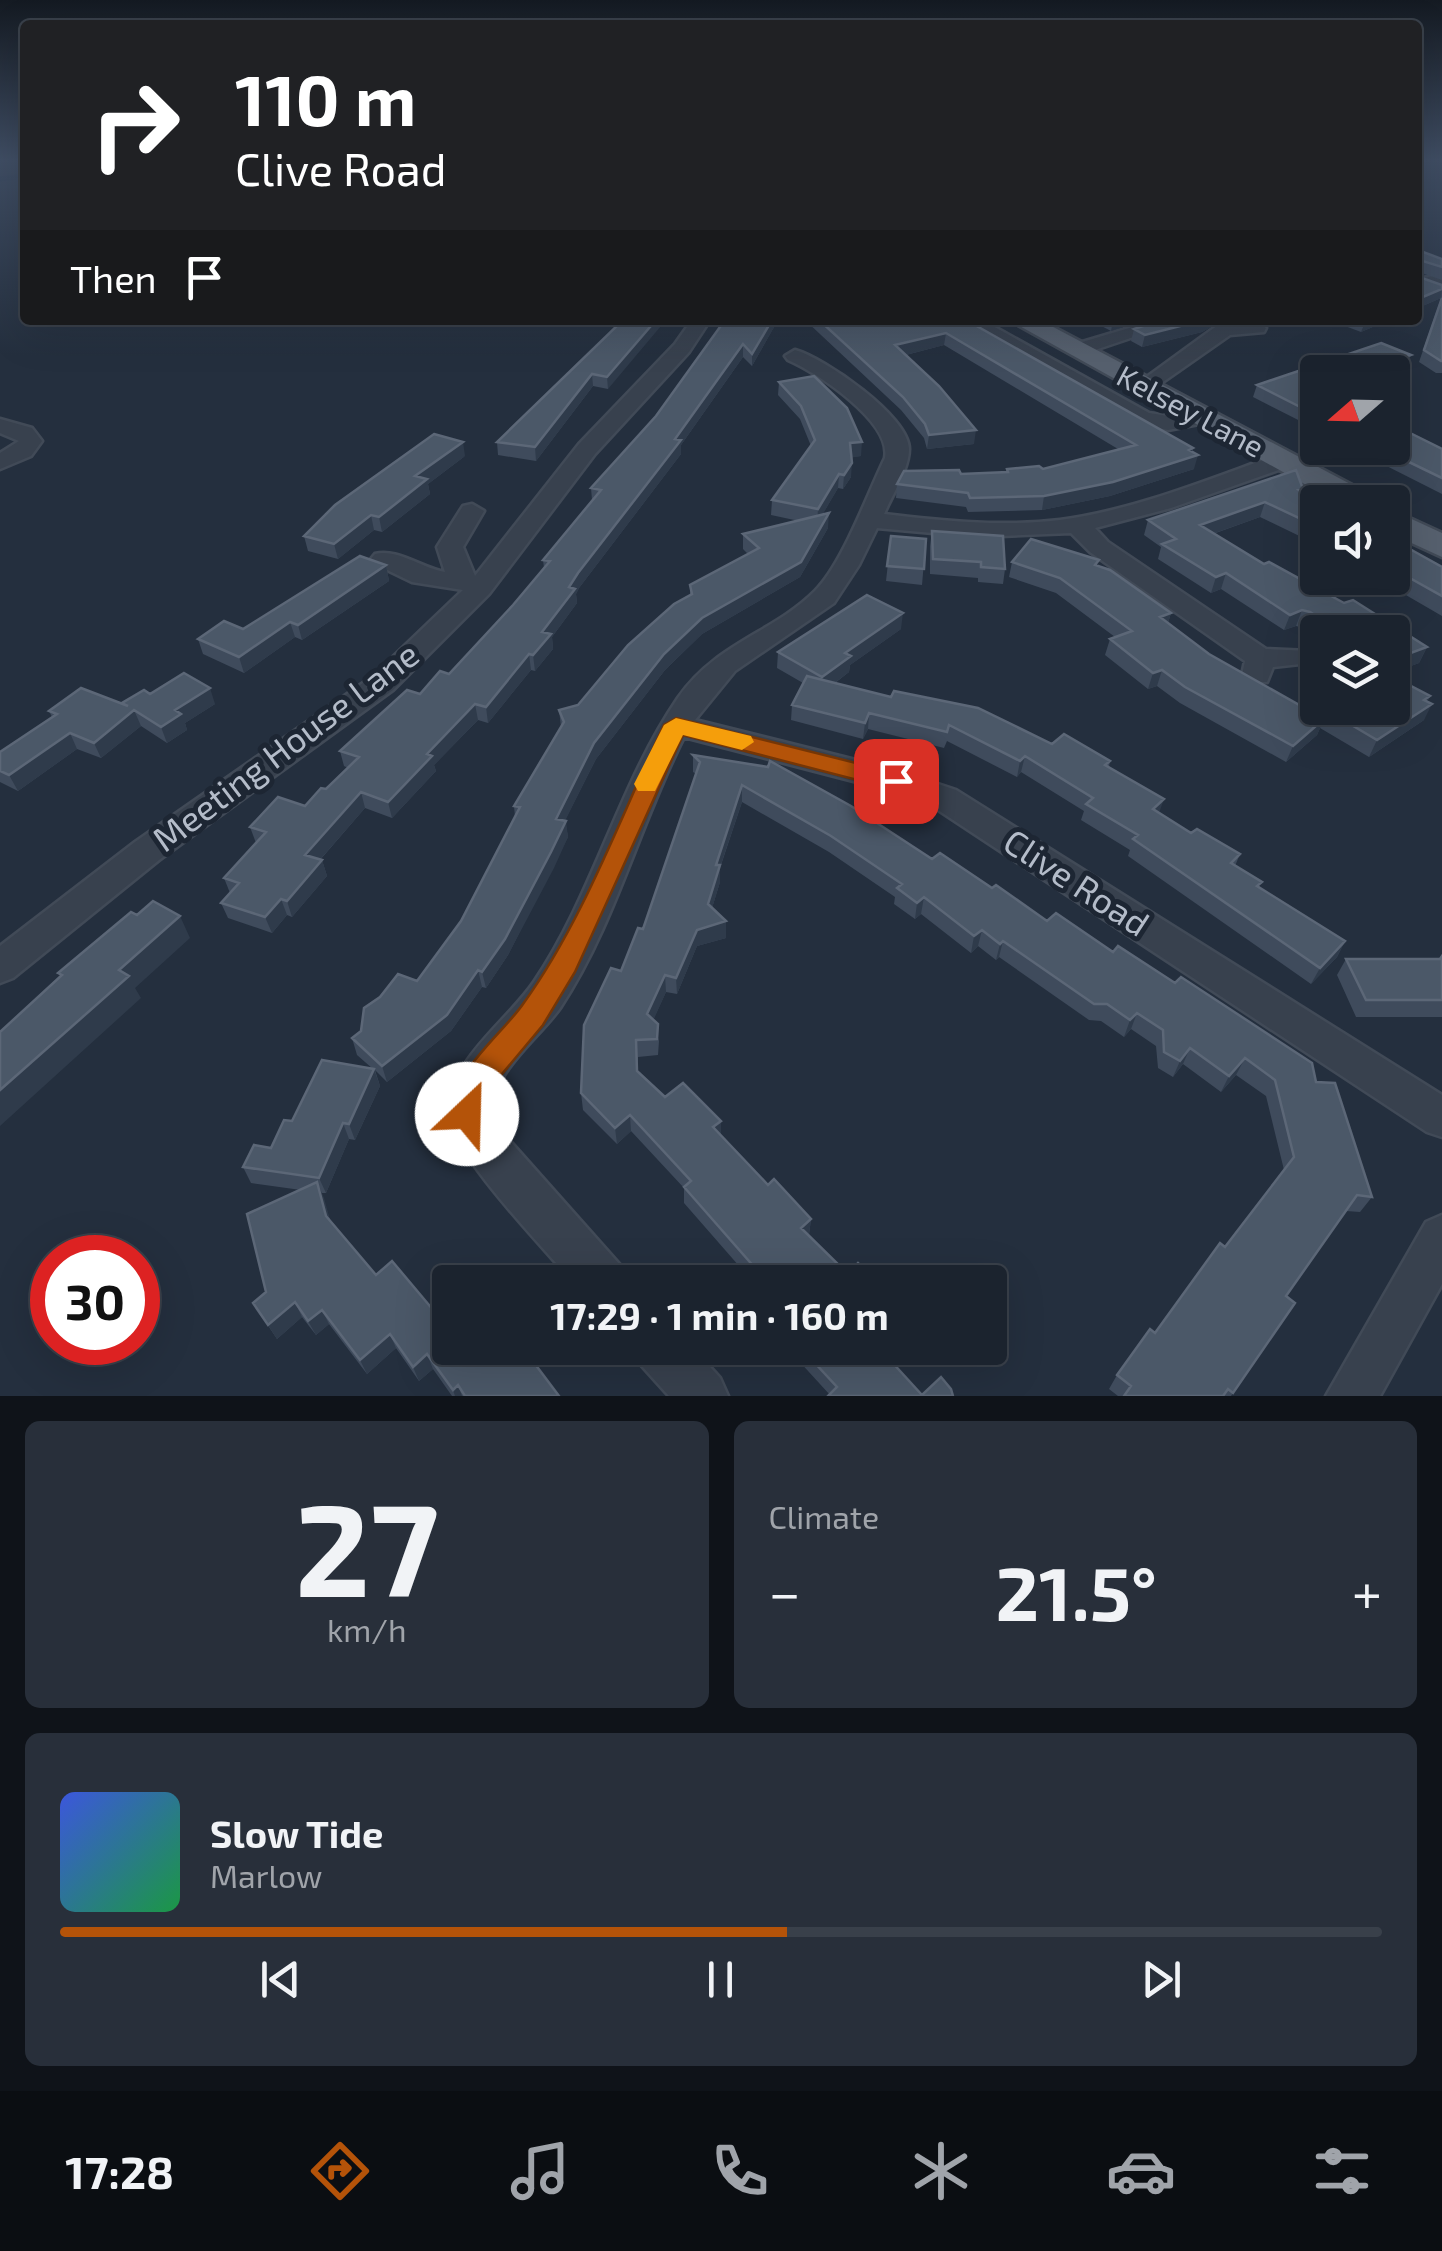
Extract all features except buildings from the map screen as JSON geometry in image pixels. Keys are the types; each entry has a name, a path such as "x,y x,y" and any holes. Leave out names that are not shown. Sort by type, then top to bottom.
{"main road":[{"name":"Kelsey Lane","path":"1030,325 1328,485"},
{"path":"1410,529 1442,546"}],"street":[{"name":"Meeting House Lane","path":"0,966 147,851 382,683 587,449 682,348 698,325"},
{"path":"977,325 1143,418 1168,422 1201,418"},
{"path":"1076,350 1157,325"},
{"path":"1144,387 1225,329 1257,328"},
{"path":"588,1265 473,1132 467,1114 469,1097 481,1076 532,1016 565,964 676,725 718,670 827,596 896,458 896,440 885,425 816,365 795,356"},
{"path":"0,426 24,433 30,441 22,451 0,462"},
{"path":"867,519 975,530 1076,525 1128,513 1282,460"},
{"path":"472,511 450,547 472,583"},
{"path":"1076,525 1258,670 1299,658"},
{"path":"384,559 421,576 472,583"},
{"name":"Clive Road","path":"676,725 896,781 944,798 1442,1118"},
{"path":"1352,1396 1442,1238"},
{"path":"675,1365 702,1396"}],"slow traffic":[{"path":"647,784 676,725 742,742"}],"route":[{"path":"467,1114 469,1097 481,1076 532,1016 565,964 676,725 896,781"}]}
